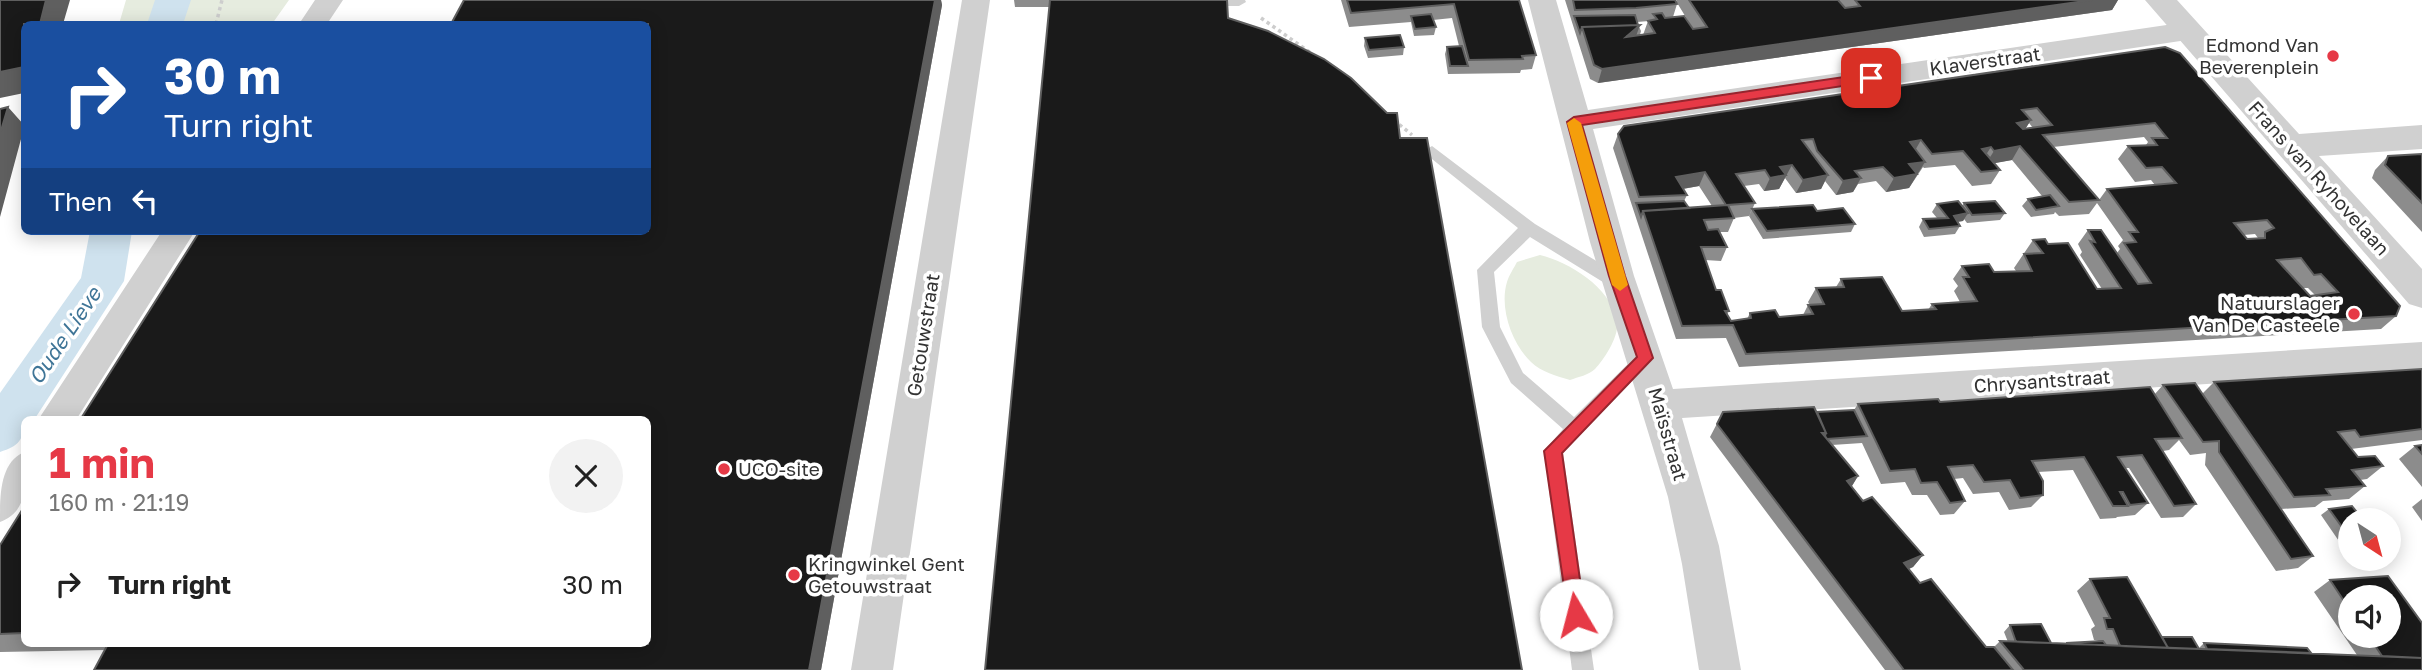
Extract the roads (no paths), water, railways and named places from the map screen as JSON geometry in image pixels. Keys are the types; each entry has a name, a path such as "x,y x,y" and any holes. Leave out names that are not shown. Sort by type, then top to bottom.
{"street":[{"path":"315,21 329,0"},
{"name":"Getouwstraat","path":"872,670 976,0"},
{"name":"Maïsstraat","path":"1542,0 1563,65 1574,122 1619,284 1661,405 1696,529 1720,670"},
{"name":"Frans van Ryhovelaan","path":"2160,0 2422,294"},
{"name":"Klaverstraat","path":"1574,122 2188,31"},
{"path":"2291,146 2422,137"},
{"path":"59,416 176,235"},
{"name":"Chrysantstraat","path":"1661,405 2422,356"},
{"path":"0,505 21,473"}],"lane":[{"path":"1192,3 1239,2"},
{"path":"1432,150 1529,229 1619,284"},
{"path":"1529,229 1485,270 1490,327 1517,378 1575,429"},
{"path":"1583,670 1553,451 1645,358"}],"waterway":[{"name":"Oude Lieve","path":"166,21 173,0"},
{"name":"Oude Lieve","path":"0,432 102,281 110,235"}],"place":[{"name":"Edmond Van Beverenplein","path":"2333,56"},
{"name":"Natuurslager Van De Casteele","path":"2354,314"},
{"name":"UCO-site","path":"724,469"},
{"name":"Kringwinkel Gent Getouwstraat","path":"794,575"}]}
